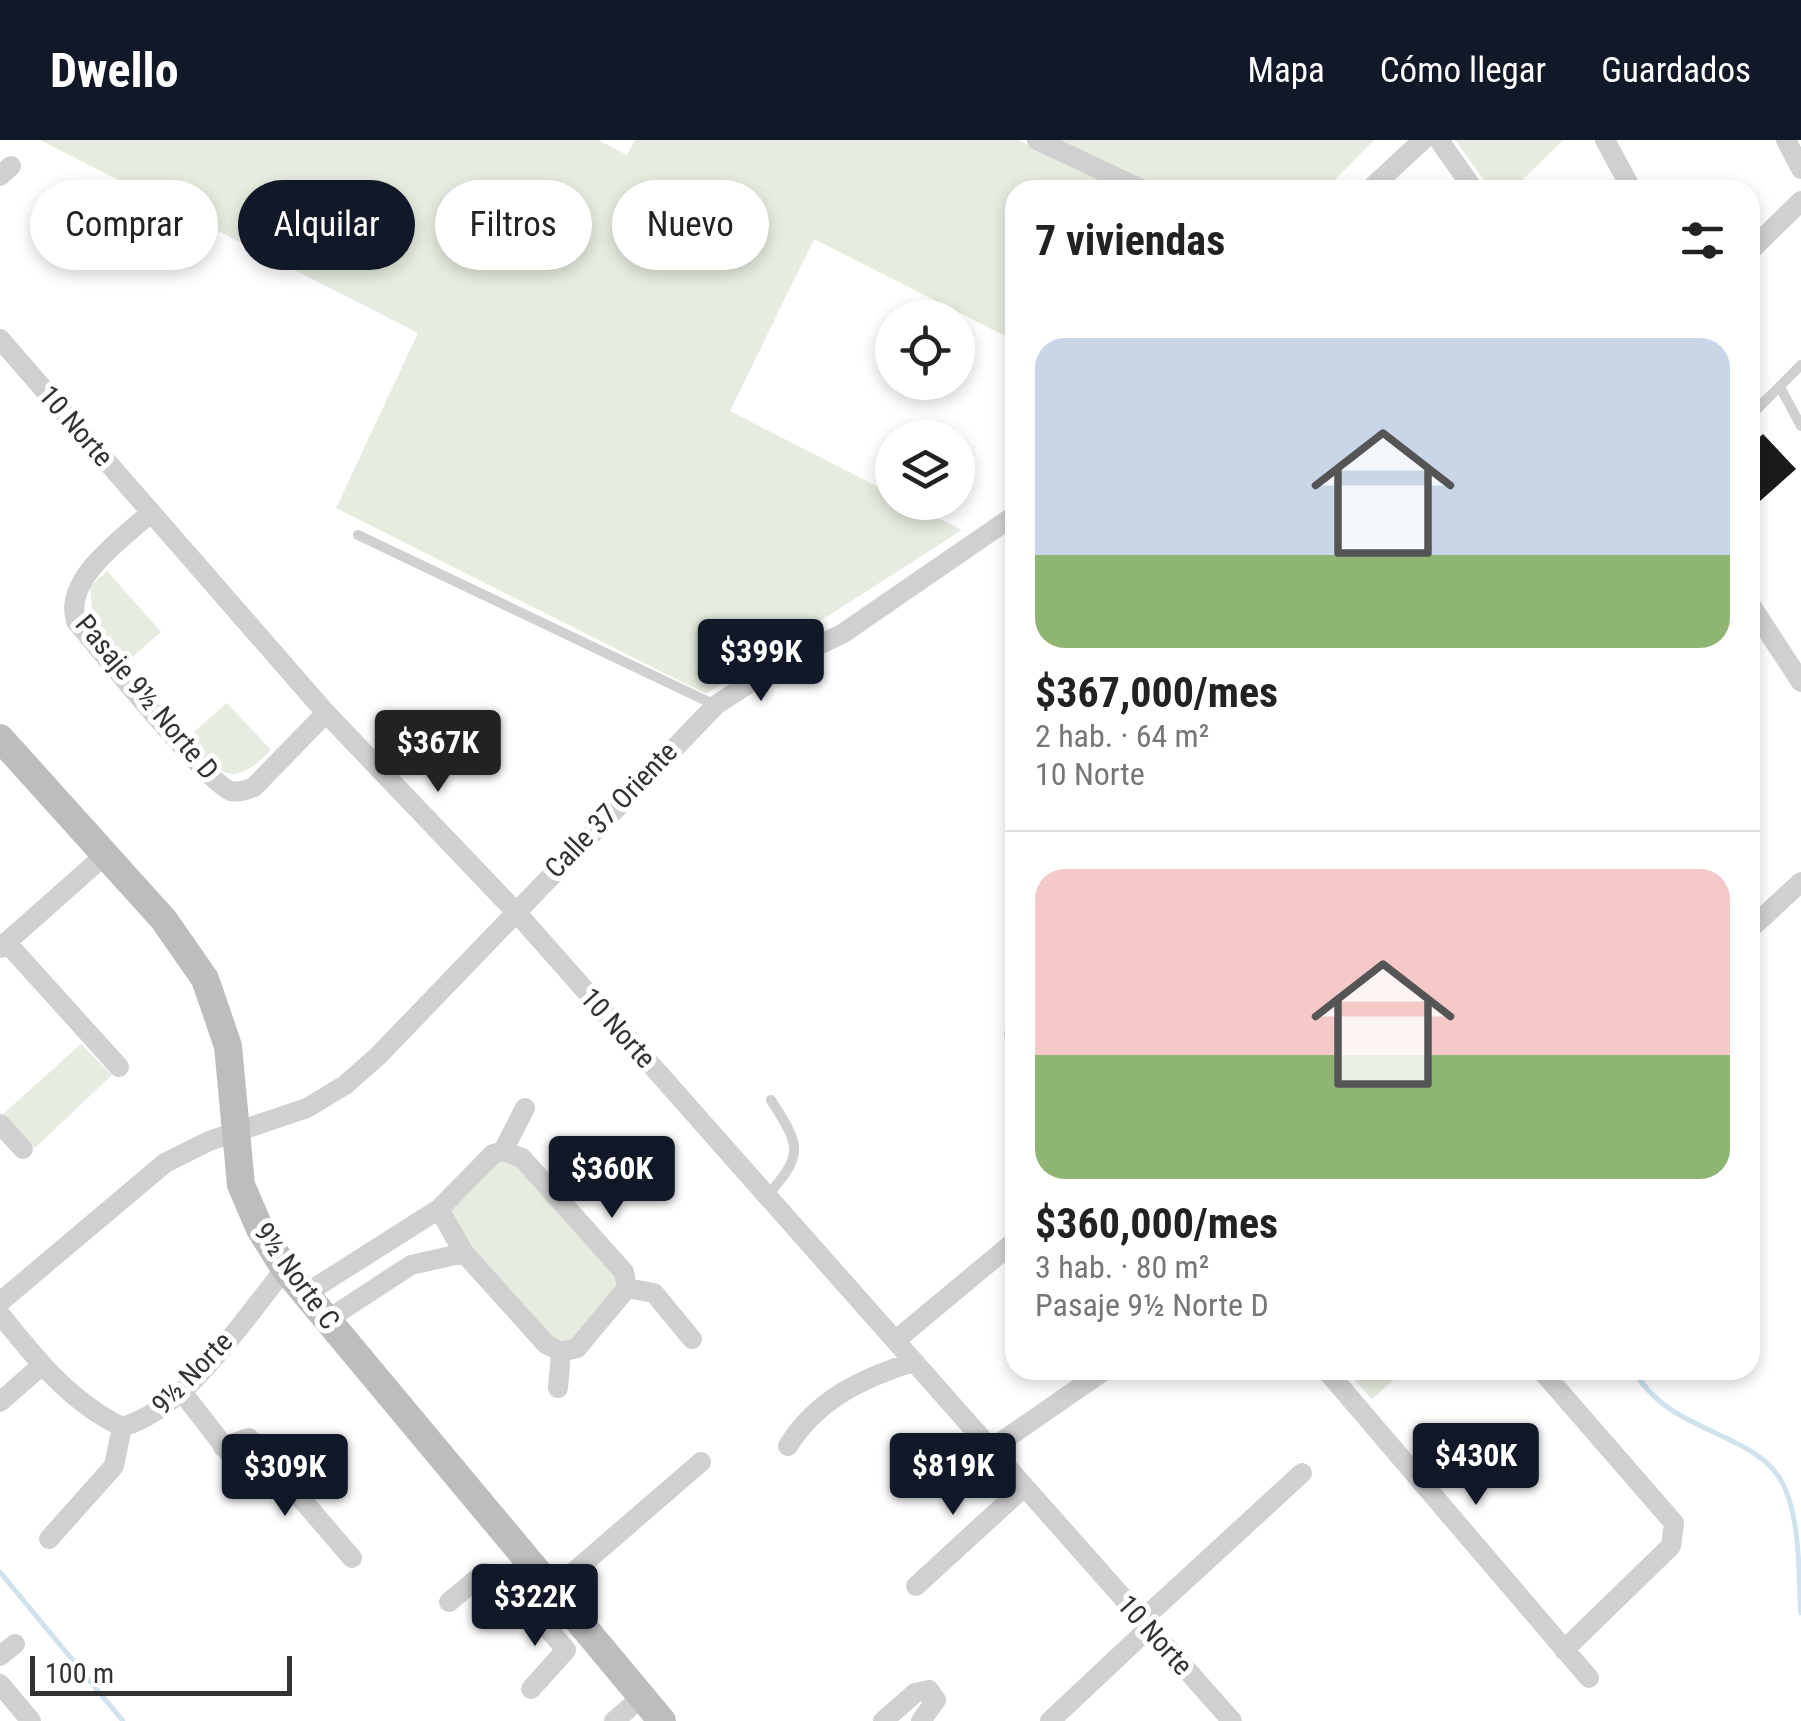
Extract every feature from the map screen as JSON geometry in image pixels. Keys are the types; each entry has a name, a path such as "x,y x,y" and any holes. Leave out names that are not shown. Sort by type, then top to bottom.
{"street":[{"path":"1036,140 1122,180"},
{"path":"1380,180 1422,140"},
{"path":"1439,140 1467,180"},
{"path":"1605,140 1627,180"},
{"path":"1786,140 1801,170"},
{"path":"1760,241 1801,201"},
{"name":"10 Norte","path":"1,341 326,712 515,912 1232,1721"},
{"name":"Pasaje 9½ Norte D","path":"151,512 80,583 74,596 76,621 183,746 232,792 254,788 326,712"},
{"name":"Calle 37 Oriente","path":"0,1302 146,1175 184,1152 234,1131 284,1118 345,1085 378,1056 716,705 780,663 842,634 1005,522"},
{"path":"1760,625 1801,682"},
{"name":"9½ Norte C","path":"0,738 179,938 205,979 228,1046 237,1168 246,1200 285,1269 542,1599 642,1696 662,1721"},
{"path":"105,854 3,945 119,1067"},
{"path":"1760,920 1801,882"},
{"path":"503,1151 524,1108"},
{"path":"0,1124 23,1150"},
{"path":"305,1294 439,1209 493,1154 503,1151 522,1158 535,1172 624,1272 626,1288 576,1348 561,1352 546,1344 464,1253 439,1209"},
{"path":"896,1340 1005,1248"},
{"path":"326,1320 410,1265 464,1253"},
{"name":"9½ Norte","path":"0,1314 41,1366 81,1403 122,1427 148,1420 182,1392 285,1269"},
{"path":"626,1288 654,1293 692,1338"},
{"path":"558,1388 561,1352"},
{"path":"788,1446 812,1415 852,1385 913,1362"},
{"path":"0,1402 41,1366"},
{"path":"991,1449 1090,1380"},
{"path":"1334,1380 1588,1678"},
{"path":"1550,1380 1674,1523 1671,1546 1564,1650"},
{"path":"182,1392 229,1453 249,1438 352,1558"},
{"path":"48,1539 114,1466 122,1427"},
{"path":"542,1599 701,1462"},
{"path":"1050,1721 1302,1473"},
{"path":"916,1586 1024,1487"},
{"path":"449,1602 484,1573 506,1579 542,1599 566,1650 532,1689"},
{"path":"0,1684 32,1721"},
{"path":"886,1720 916,1693 929,1690 936,1700 921,1721"},
{"path":"614,1721 642,1696"}],"lane":[{"path":"1760,406 1801,365"},
{"path":"1780,387 1801,426"},
{"path":"358,535 716,705"},
{"path":"767,1196 793,1164 796,1152 796,1140 772,1100"}],"shaded area":[{"path":"40,140 598,140 627,155 635,140 1018,140 1104,180 1005,180 1005,336 975,321 975,300 934,300 814,239 730,411 875,485 875,520 942,520 962,530 706,694 336,508 418,333 295,270 415,270 415,180 238,180 238,241 218,231 218,180 118,180"},
{"path":"1035,140 1374,140 1335,180 1124,180"},
{"path":"1455,140 1563,140 1522,180 1484,180"},
{"path":"107,571 161,632 121,667 83,619 92,606 90,587"},
{"path":"227,703 271,750 245,771 235,774 218,768 188,737"},
{"path":"81,1044 112,1075 35,1148 3,1114"},
{"path":"503,1151 626,1276 561,1352 439,1209"},
{"path":"1354,1380 1394,1380 1372,1399"}],"building":[{"path":"1763,434 1796,469 1760,501"}],"waterway":[{"path":"1641,1380 1667,1407 1753,1452 1783,1484 1796,1531 1801,1613"},
{"path":"0,1572 123,1721"}]}
